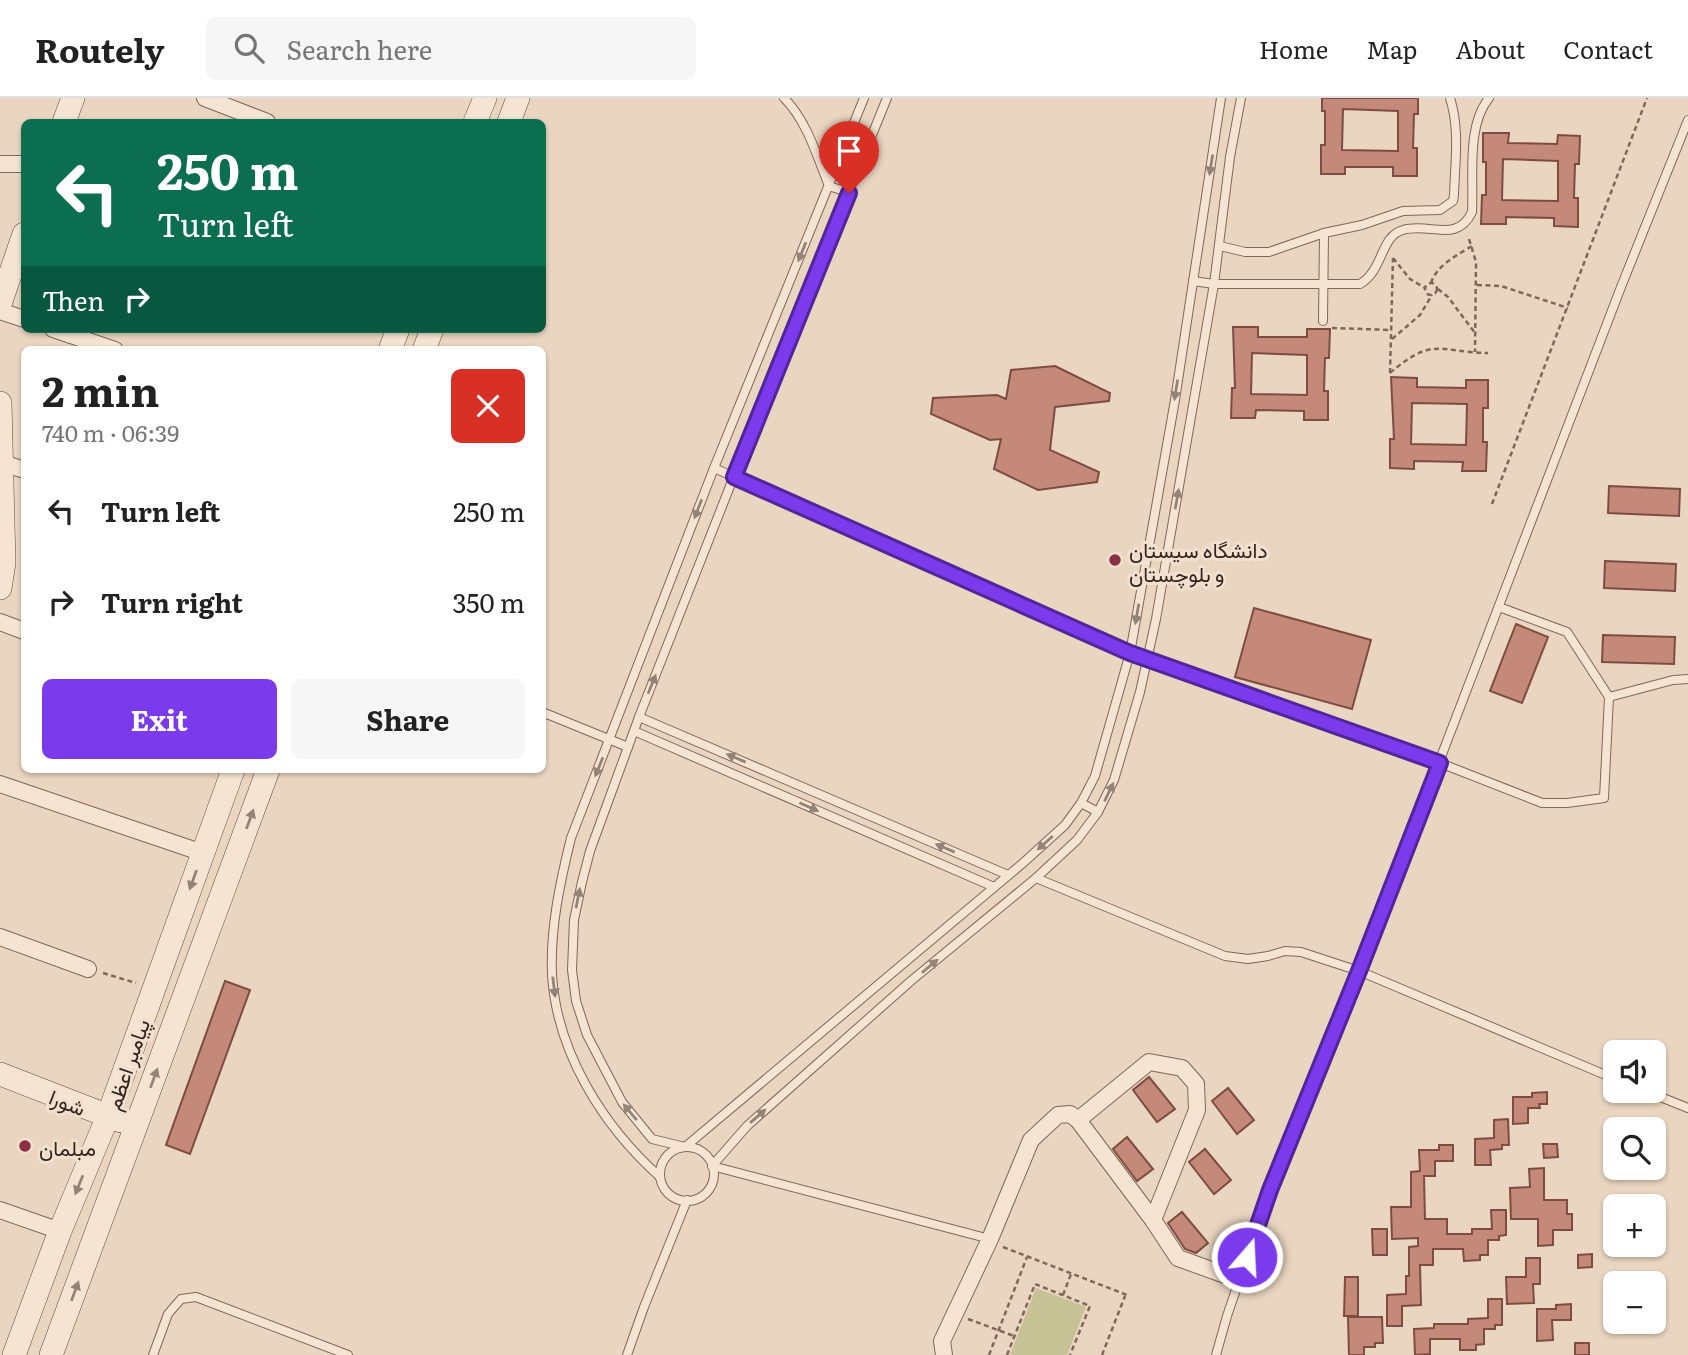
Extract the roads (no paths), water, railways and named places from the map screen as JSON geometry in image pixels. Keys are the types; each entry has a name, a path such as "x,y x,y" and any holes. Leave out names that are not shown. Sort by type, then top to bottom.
{"main road":[{"path":"65,119 73,98"},
{"path":"476,119 485,98"},
{"path":"510,119 518,98"},
{"path":"0,304 21,243"},
{"path":"0,403 4,563 0,588"},
{"name":"پیامبر اعظم","path":"14,1355 60,1231 108,1116 232,773"},
{"name":"پیامبر اعظم","path":"51,1355 267,773"},
{"name":"شورا","path":"0,1074 135,1127"}],"street":[{"path":"205,98 259,119"},
{"path":"0,164 21,164"},
{"path":"0,311 21,318"},
{"path":"65,333 103,346"},
{"path":"1,462 21,469"},
{"path":"0,621 21,630"},
{"path":"0,784 203,853"},
{"path":"0,937 88,969"},
{"path":"1078,1120 1149,1062 1182,1068 1196,1084 1197,1111 1153,1220"},
{"path":"944,1355 942,1341 1031,1140 1058,1115 1070,1114 1078,1120 1178,1258 1239,1280"},
{"path":"0,1210 60,1231"}],"lane":[{"path":"784,98 794,108 814,147 829,186 849,193"},
{"path":"660,1177 633,1153 604,1115 581,1075 556,1004 552,973 555,917 571,838 714,468 864,98"},
{"path":"887,98 639,716 590,850 574,920 572,971 576,1001 587,1035 603,1070 622,1102 652,1139 685,1147 702,1151 712,1166 712,1182 708,1189 695,1199 687,1200 672,1196 662,1184 660,1177 663,1160 676,1149 685,1147 1065,825 1081,803 1095,776 1130,653 1175,400 1221,98"},
{"path":"712,1166 747,1126 1077,840 1098,812 1114,780 1148,659 1214,284 1230,157 1241,98"},
{"path":"1220,246 1245,252 1269,252 1403,211 1440,210 1453,201 1456,137 1450,98"},
{"path":"1193,281 1214,284 1360,284 1370,278 1393,235 1411,229 1458,229 1467,223 1472,212 1476,120 1489,98"},
{"path":"1216,1355 1270,1190 1359,971 1620,287 1688,120"},
{"path":"1324,233 1326,324"},
{"path":"714,468 1130,653 1440,763 1542,803 1604,798 1609,697 1567,632 1499,607"},
{"path":"1609,697 1688,678"},
{"path":"546,714 628,747"},
{"path":"639,716 1008,875"},
{"path":"634,731 994,887"},
{"path":"1081,803 1098,812"},
{"path":"1036,878 1224,956 1248,959 1285,951 1301,952 1359,971 1603,1074"},
{"path":"1666,1099 1688,1108"},
{"path":"712,1166 989,1240"},
{"path":"627,1355 687,1200"},
{"path":"153,1355 168,1314 181,1300 196,1297 348,1355"}],"place":[{"name":"دانشگاه سیستان و بلوچستان","path":"1115,560"},
{"name":"مبلمان","path":"25,1146"}]}
